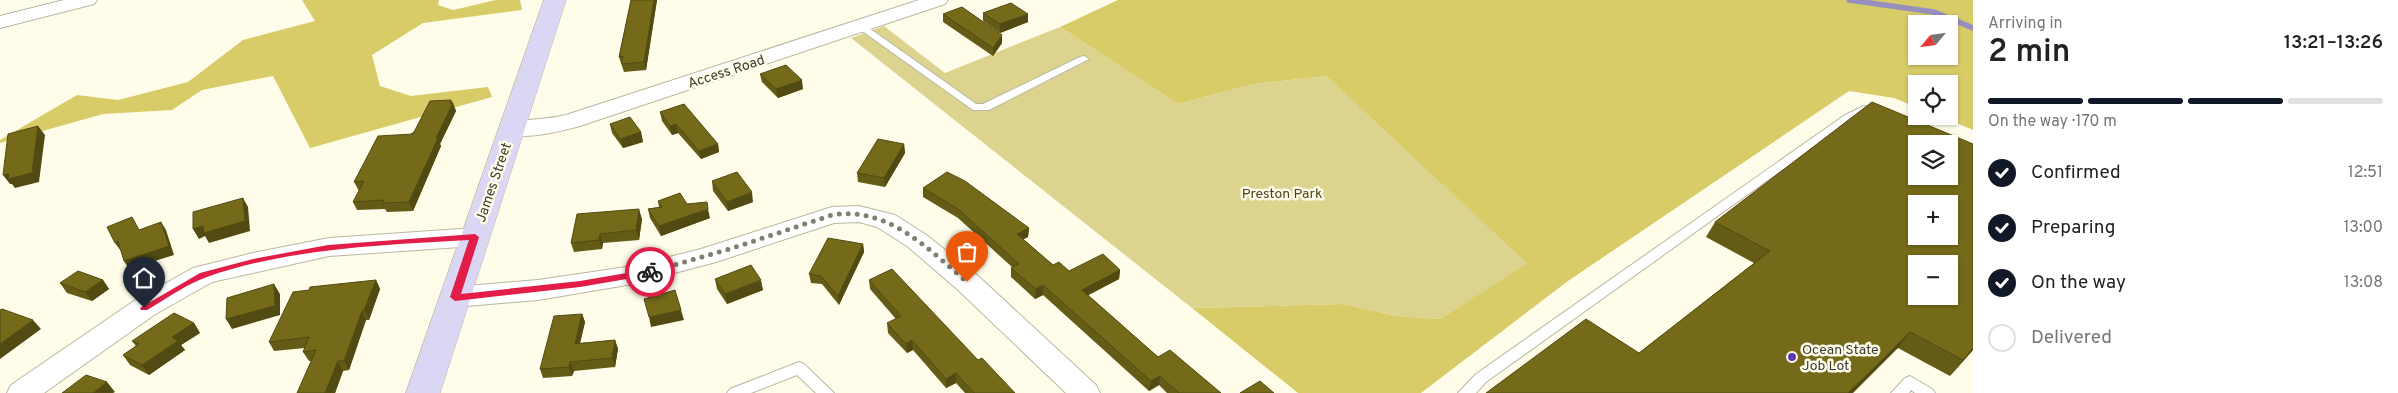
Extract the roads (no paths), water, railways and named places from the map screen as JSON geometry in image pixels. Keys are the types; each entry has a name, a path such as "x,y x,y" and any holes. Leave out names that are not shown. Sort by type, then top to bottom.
{"main road":[{"name":"James Street","path":"423,393 555,0"}],"street":[{"path":"0,22 87,0"},
{"name":"Access Road","path":"511,129 545,127 572,121 938,0"},
{"path":"455,297 538,290 633,275 699,258 832,215 859,214 886,221 916,240 967,282 1085,393"},
{"path":"22,393 144,308 203,275 253,262 328,247 475,237"}],"lane":[{"path":"862,26 973,107 985,108 1084,59"},
{"path":"1466,393 1489,373 1849,117 1864,109 1887,112"},
{"path":"735,393 799,368 826,393"},
{"path":"1899,393 1910,382 1928,393"}],"waterway":[{"path":"1849,0 1934,12 1973,28"}],"place":[{"name":"Ocean State Job Lot","path":"1792,357"}],"park label":[{"name":"Preston Park","path":"1282,193"}]}
